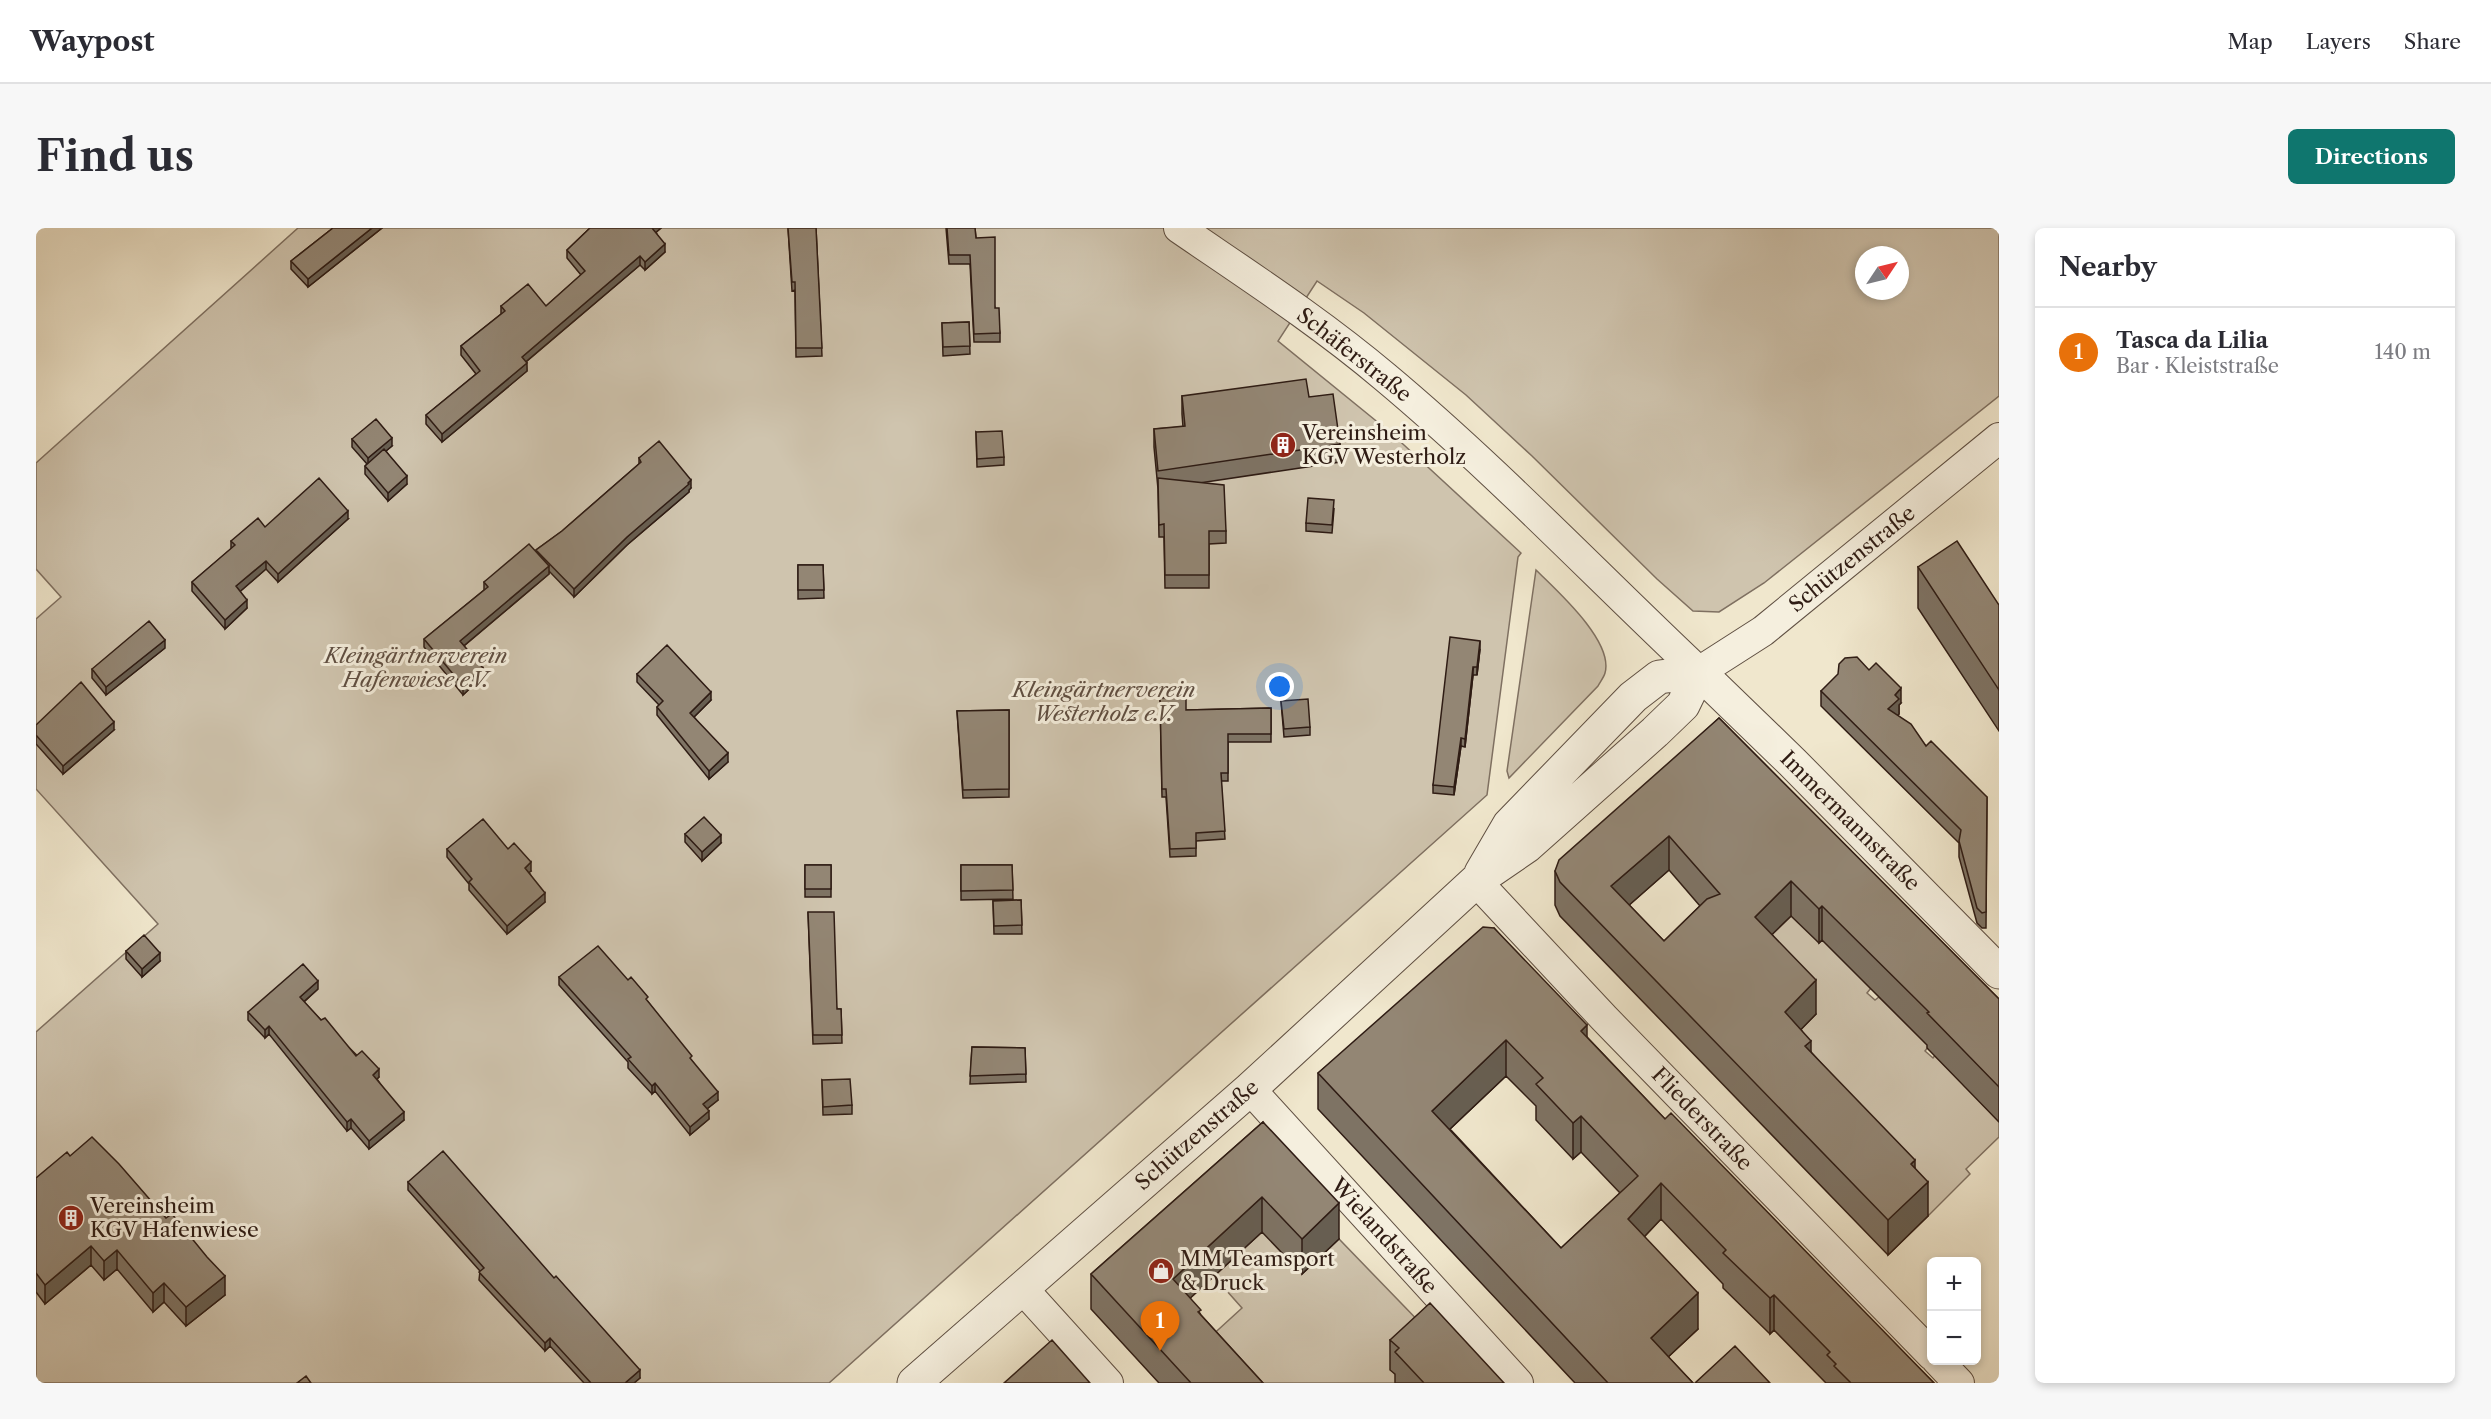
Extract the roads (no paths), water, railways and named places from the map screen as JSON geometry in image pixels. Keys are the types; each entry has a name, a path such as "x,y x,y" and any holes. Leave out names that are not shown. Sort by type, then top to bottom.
{"street":[{"name":"Schäferstraße","path":"1179,228 1330,332 1399,389 1473,455 1699,672"},
{"name":"Schützenstraße","path":"915,1383 1250,1089 1476,881 1509,825 1633,697 1659,677 1699,672 1763,631 1999,438"},
{"name":"Immermannstraße","path":"1699,672 1792,762 1999,972"},
{"name":"Fliederstraße","path":"1476,881 1604,1018 1927,1350"},
{"name":"Wielandstraße","path":"1250,1089 1518,1383"},
{"path":"1022,1288 1108,1383"},
{"path":"1942,1365 1959,1383"}],"place":[{"name":"Vereinsheim KGV Westerholz","path":"1283,445"},
{"name":"Vereinsheim KGV Hafenwiese","path":"71,1218"},
{"name":"MM Teamsport & Druck","path":"1161,1271"},
{"name":"Tasca da Lilia","path":"1160,1351"}],"park label":[{"name":"Kleingärtnerverein Hafenwiese e.V.","path":"416,668"},
{"name":"Kleingärtnerverein Westerholz e.V.","path":"1104,702"}]}
